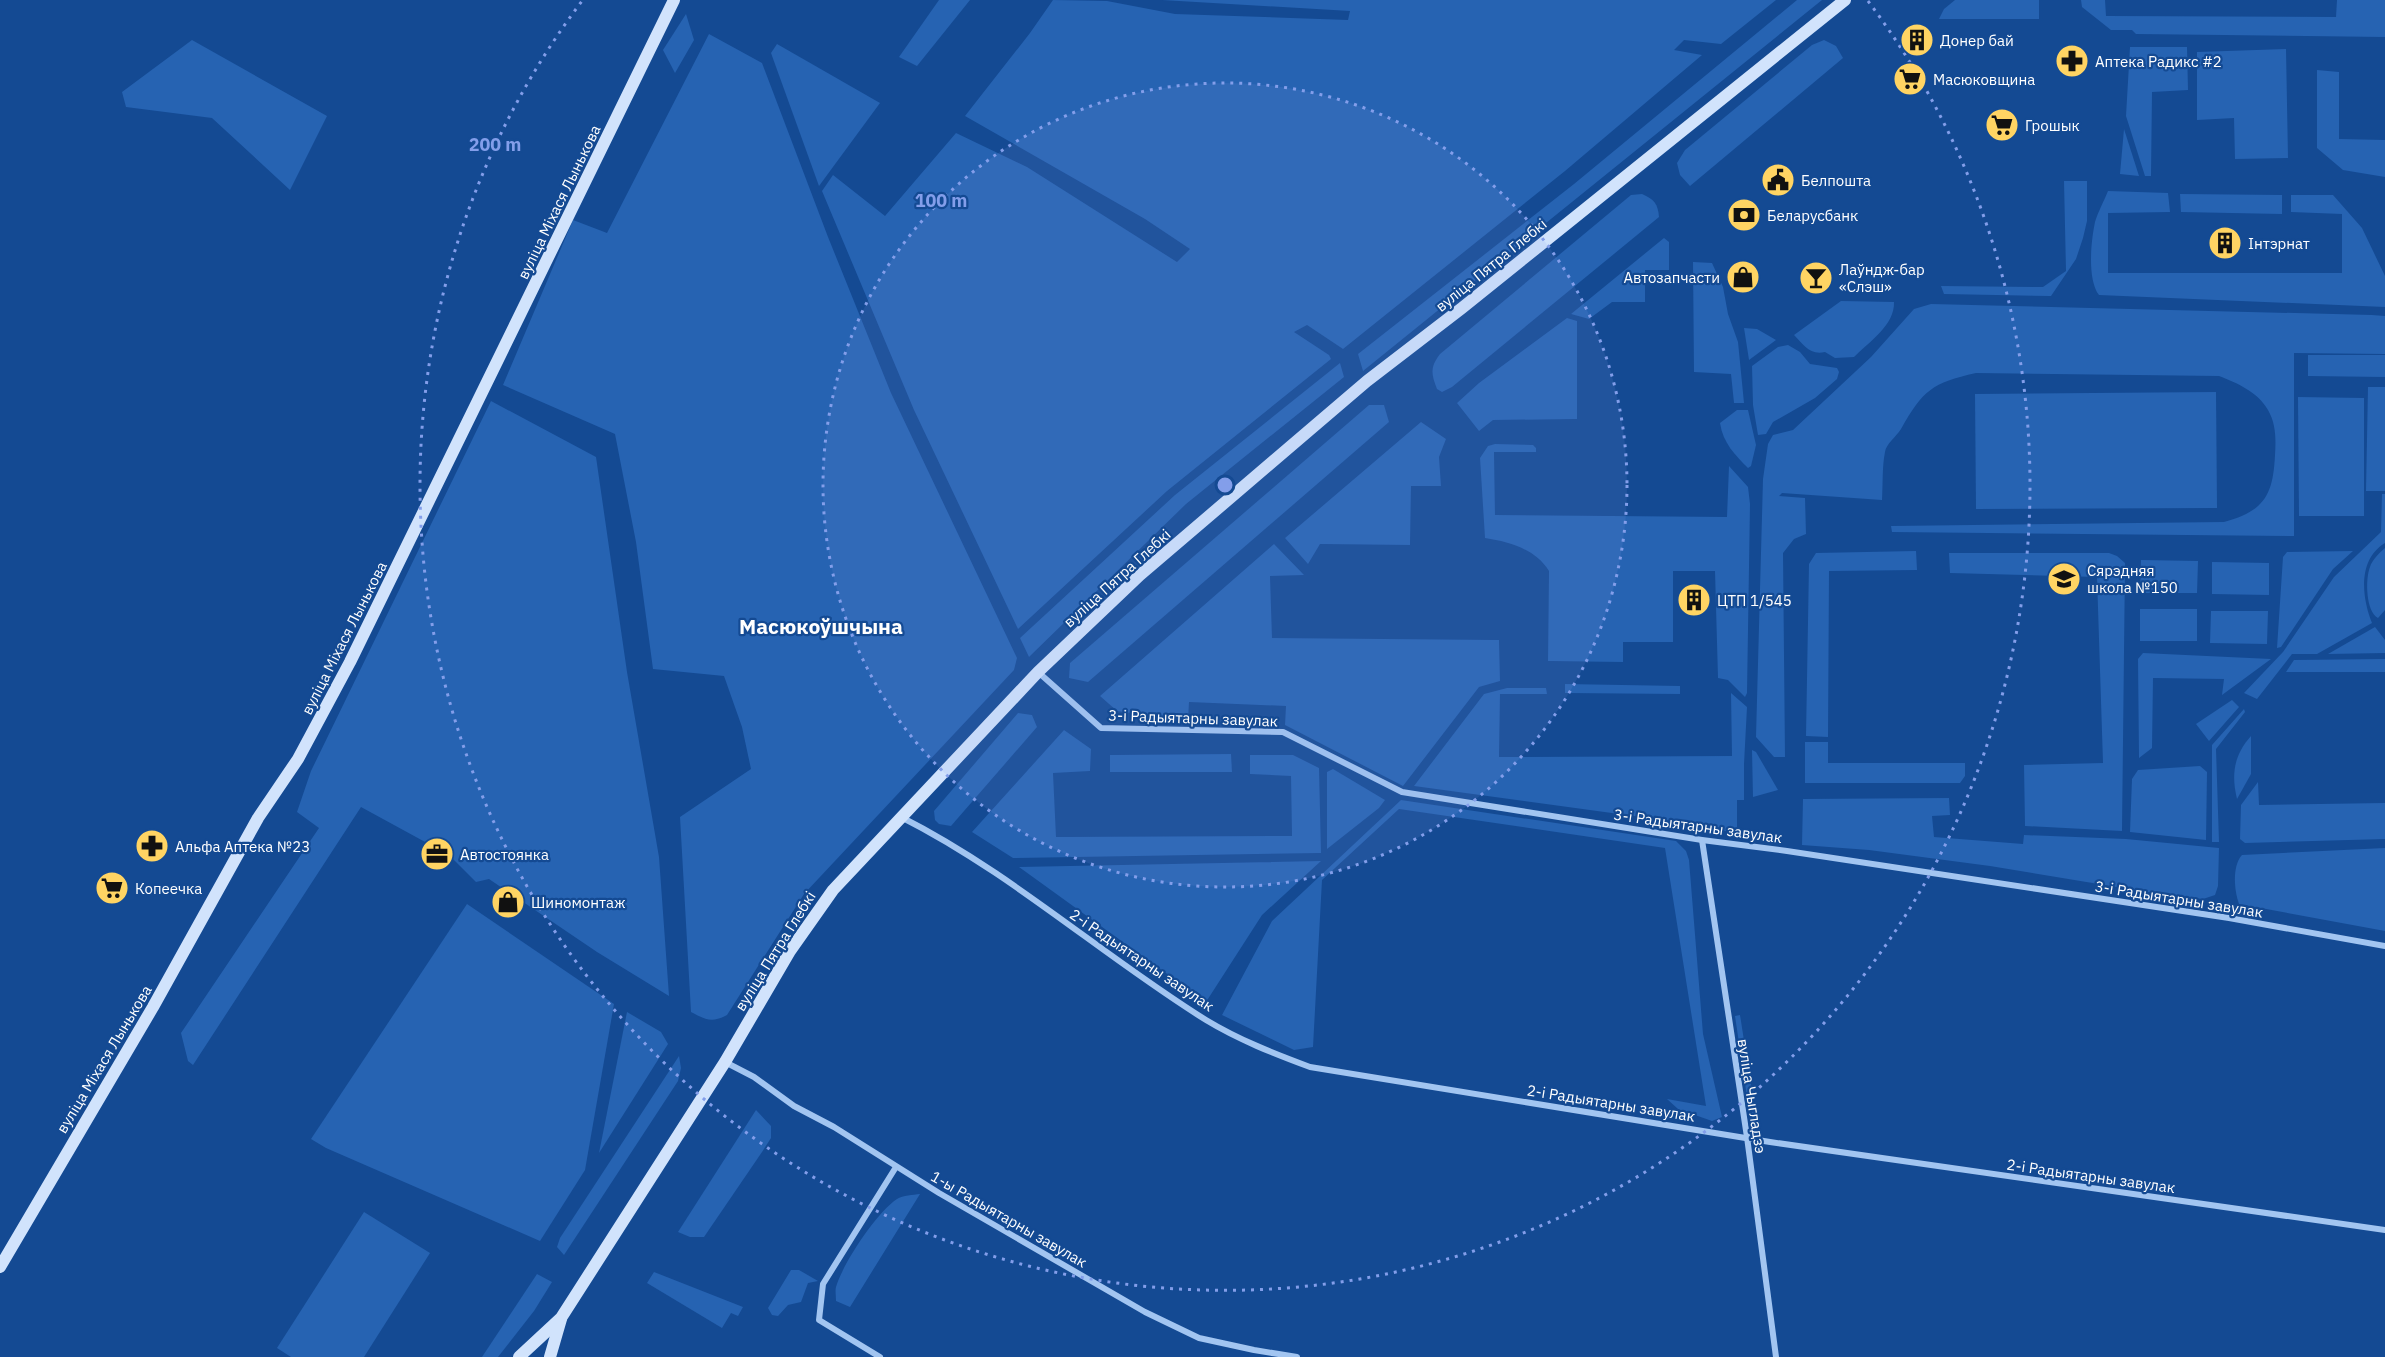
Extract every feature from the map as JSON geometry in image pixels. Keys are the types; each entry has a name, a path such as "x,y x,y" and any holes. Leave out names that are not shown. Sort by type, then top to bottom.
{"street":[{"name":"вуліца Міхася Лынькова","path":"0,1267 153,1007 258,818 298,759 350,662 674,0"},
{"name":"вуліца Пятра Глебкі","path":"519,1357 561,1318 725,1062 812,917 833,890 1038,672 1140,575 1367,381 1462,308 1845,0"},
{"name":"3-і Радыятарны завулак","path":"1038,672 1101,728 1283,732 1402,792 1702,840 2229,918 2385,946"},
{"name":"2-і Радыятарны завулак","path":"901,817 930,831 977,861 1207,1020 1257,1047 1310,1067 1770,1142 2385,1230"},
{"name":"вуліца Чыгладзэ","path":"1702,840 1747,1137 1776,1357"},
{"name":"1-ы Радыятарны завулак","path":"725,1062 754,1077 794,1106 834,1127 896,1167 1156,1318 1199,1338 1298,1357"},
{"path":"880,1357 819,1320 823,1284 896,1167"},
{"name":"вуліца Пятра Глебкі","path":"550,1357 561,1318"}],"shaded area":[{"path":"939,0 970,0 917,66 899,57"},
{"path":"1053,0 1107,1 1175,14 1348,20 1350,11 1162,0 1776,0 1721,44 1684,40 1674,50 1702,55 1565,171 1343,349 1307,325 1294,332 1329,355 1331,359 1167,491 1018,629 914,410 822,191 833,175 885,216 956,133 1027,167 1177,262 1190,249 1145,219 965,116"},
{"path":"1797,0 1822,0 1363,371 1358,354 1574,184"},
{"path":"1955,0 2039,0 2039,19 1939,19 1944,9"},
{"path":"2081,0 2105,0 2106,16 2336,17 2337,0 2385,0 2385,37 2136,34 2132,30 2111,30 2082,7"},
{"path":"686,14 694,40 675,73 663,50"},
{"path":"709,34 762,63 828,237 891,393 1017,658 1014,670 804,894 727,1015 713,1020 691,1012 680,817 751,769 742,727 724,676 653,669 636,542 615,434 503,385 573,220 607,233"},
{"path":"192,40 327,116 290,190 212,118 126,107 122,92"},
{"path":"1824,40 1836,46 1843,58 1690,186 1680,175 1677,163 1685,150 1812,45"},
{"path":"777,44 880,103 819,186 771,53"},
{"path":"2130,47 2187,47 2188,90 2152,92 2151,176 2145,176 2126,116"},
{"path":"2286,49 2288,158 2235,159 2234,118 2197,120 2197,52"},
{"path":"2317,70 2339,72 2339,139 2385,140 2385,177 2343,170 2317,148"},
{"path":"2124,129 2139,176 2120,174"},
{"path":"2064,181 2087,181 2087,221 2076,259 2051,296 1944,294 1941,286 2043,287 2066,271"},
{"path":"2108,191 2168,193 2170,212 2108,213 2108,273 2342,273 2342,214 2291,212 2291,195 2333,195 2362,228 2385,276 2385,307 2099,295 2091,270 2091,249 2095,222"},
{"path":"1642,194 1655,202 1659,217 1452,387 1442,392 1437,389 1432,371 1440,354 1631,195"},
{"path":"2180,194 2282,195 2282,214 2181,212"},
{"path":"1664,238 1669,242 1669,270 1645,270 1645,302 1612,302 1589,319 1571,314"},
{"path":"1693,262 1712,263 1723,287 1728,314 1738,342 1744,403 1734,403 1731,374 1694,372"},
{"path":"1841,301 1894,302 1886,326 1854,357 1835,358 1825,352 1811,351 1794,335"},
{"path":"1931,304 2385,316 2385,354 2294,353 2294,536 1892,532 1891,526 2224,522 2249,513 2257,507 2264,500 2272,481 2275,437 2273,421 2268,410 2253,393 2219,376 1976,373 1949,380 1930,390 1916,405 1886,449 1883,464 1882,500 1782,493 1779,496 1805,498 1806,534 1794,539 1783,553 1785,757 1774,757 1756,737 1763,479 1768,444 1773,435 1793,430 1871,357 1914,309"},
{"path":"1567,318 1577,321 1577,419 1493,420 1479,431 1457,403 1479,383"},
{"path":"1744,328 1757,329 1776,340 1749,360"},
{"path":"1788,345 1800,352 1810,364 1837,368 1839,372 1837,379 1815,398 1773,422 1766,434 1758,435 1753,405 1752,366 1778,347"},
{"path":"2308,355 2385,355 2385,377 2308,376"},
{"path":"1340,363 1344,377 1186,504 1029,657 1020,638 1175,495"},
{"path":"2368,387 2385,387 2385,491 2366,491"},
{"path":"2216,392 2217,508 1976,509 1975,394"},
{"path":"2298,397 2364,398 2364,516 2299,516"},
{"path":"491,401 596,457 627,672 659,857 669,996 597,952 489,879 476,882 449,855 361,807 193,1065 188,1061 181,1033 319,828 297,812 311,771"},
{"path":"1369,405 1384,405 1389,422 1088,682 1069,678 1070,663"},
{"path":"1737,410 1748,410 1756,445 1751,466 1748,468 1727,443 1720,423"},
{"path":"1421,422 1446,439 1439,457 1441,486 1411,486 1410,545 1320,544 1308,564 1285,538"},
{"path":"1495,444 1533,445 1536,452 1494,452 1495,515 1727,517 1729,466 1748,487 1750,504 1747,693 1745,697 1728,680 1718,678 1715,571 1673,571 1673,642 1623,642 1623,662 1548,661 1549,571 1537,557 1529,552 1504,542 1485,538 1480,458 1488,446"},
{"path":"2382,494 2385,494 2385,543 2370,559 2364,580 2366,602 2372,623 2317,654 2292,654 2257,699 2244,693 2283,652 2334,577 2381,532"},
{"path":"1274,544 1304,575 1270,576 1272,638 1499,640 1500,681 1479,687 1403,786 1285,725 1286,706 1189,702 1188,721 1117,711 1100,696"},
{"path":"2385,548 2385,610 2378,618 2374,615 2369,602 2367,579 2372,562"},
{"path":"1916,551 1917,570 1829,571 1828,737 1806,736 1809,564 1816,553"},
{"path":"2353,551 2333,569 2281,647 2277,648 2283,557 2287,552"},
{"path":"1949,553 2109,553 2125,563 2122,831 2025,826 2024,765 2103,763 2097,577 1950,573"},
{"path":"2141,560 2198,561 2197,593 2140,593"},
{"path":"2212,562 2269,563 2269,595 2212,594"},
{"path":"2140,609 2197,609 2197,641 2140,641"},
{"path":"2211,611 2268,611 2267,644 2210,643"},
{"path":"2375,627 2385,640 2385,653 2328,654"},
{"path":"2143,653 2271,659 2222,695 2224,679 2153,678 2152,748 2139,758 2138,659"},
{"path":"2385,659 2385,672 2286,672 2294,660"},
{"path":"1565,684 1680,686 1680,694 1565,693"},
{"path":"1507,688 1546,688 1547,694 1500,694 1499,757 1732,756 1731,693 1747,707 1744,800 1737,800 1737,829 1725,831 1641,817 1414,786 1484,694"},
{"path":"2232,700 2239,707 2209,741 2196,724"},
{"path":"2244,709 2245,712 2216,749 2219,842 2212,842 2212,745"},
{"path":"1018,713 1032,715 1037,727 951,826 939,824 935,820 934,811"},
{"path":"1064,730 1091,749 1090,771 1053,773 1056,837 1292,836 1291,776 1250,774 1250,755 1293,755 1319,768 1321,853 1013,858 972,832"},
{"path":"2251,736 2251,774 2237,799 2234,781 2235,765 2241,750"},
{"path":"1805,742 1828,742 1828,763 1965,763 1965,776 1960,783 1805,783"},
{"path":"1752,750 1756,752 1778,790 1753,797"},
{"path":"1231,754 1232,772 1110,772 1110,755"},
{"path":"2200,766 2207,772 2206,840 2130,832 2132,779 2138,770"},
{"path":"1333,769 1385,800 1379,808 1327,849 1327,772"},
{"path":"2258,782 2259,805 2385,803 2385,839 2245,843 2240,839 2241,805"},
{"path":"1949,798 1950,815 1932,816 1934,837 2023,844 2024,835 2126,839 2219,848 2218,886 2215,895 2203,899 2165,895 1990,866 1869,850 1802,845 1803,799"},
{"path":"1401,800 1676,841 1686,851 1689,860 1703,1034 1722,1117 1712,1121 1678,1109 1667,1099 1706,1106 1665,848 1399,809 1322,880 1313,1047 1294,1050 1222,1015 1272,921"},
{"path":"2385,848 2385,931 2239,904 2235,878 2237,865 2242,855"},
{"path":"1321,861 1262,915 1206,1002 1019,867"},
{"path":"467,904 614,1004 585,1170 540,1241 326,1148 311,1139"},
{"path":"627,1012 661,1032 668,1044 599,1153"},
{"path":"1740,1015 1760,1142 1753,1137 1735,1016"},
{"path":"679,1056 681,1068 678,1081 564,1255 557,1247 560,1238"},
{"path":"756,1110 771,1126 771,1138 704,1237 690,1237 678,1232"},
{"path":"920,1194 850,1307 836,1301 836,1289 840,1277 853,1252 871,1226 897,1199"},
{"path":"364,1212 430,1253 364,1357 291,1357 277,1348"},
{"path":"791,1270 799,1270 818,1281 808,1283 801,1302 788,1305 778,1316 772,1315 768,1308"},
{"path":"654,1272 743,1307 738,1316 731,1313 722,1328 647,1283"},
{"path":"537,1274 552,1282 534,1311 498,1357 482,1357"}],"place":[{"name":"Донер бай","path":"1917,40"},
{"name":"Аптека Радикс #2","path":"2072,61"},
{"name":"Масюковщина","path":"1910,79"},
{"name":"Грошык","path":"2002,125"},
{"name":"Белпошта","path":"1778,180"},
{"name":"Беларусбанк","path":"1744,215"},
{"name":"Інтэрнат","path":"2225,243"},
{"name":"Автозапчасти","path":"1743,277"},
{"name":"Лаўндж-бар «Слэш»","path":"1816,278"},
{"name":"Сярэдняя школа №150","path":"2064,579"},
{"name":"ЦТП 1/545","path":"1694,600"},
{"name":"Альфа Аптека №23","path":"152,846"},
{"name":"Автостоянка","path":"437,854"},
{"name":"Копеечка","path":"112,888"},
{"name":"Шиномонтаж","path":"508,902"}],"district":[{"name":"Масюкоўшчына","path":"821,626"}]}
